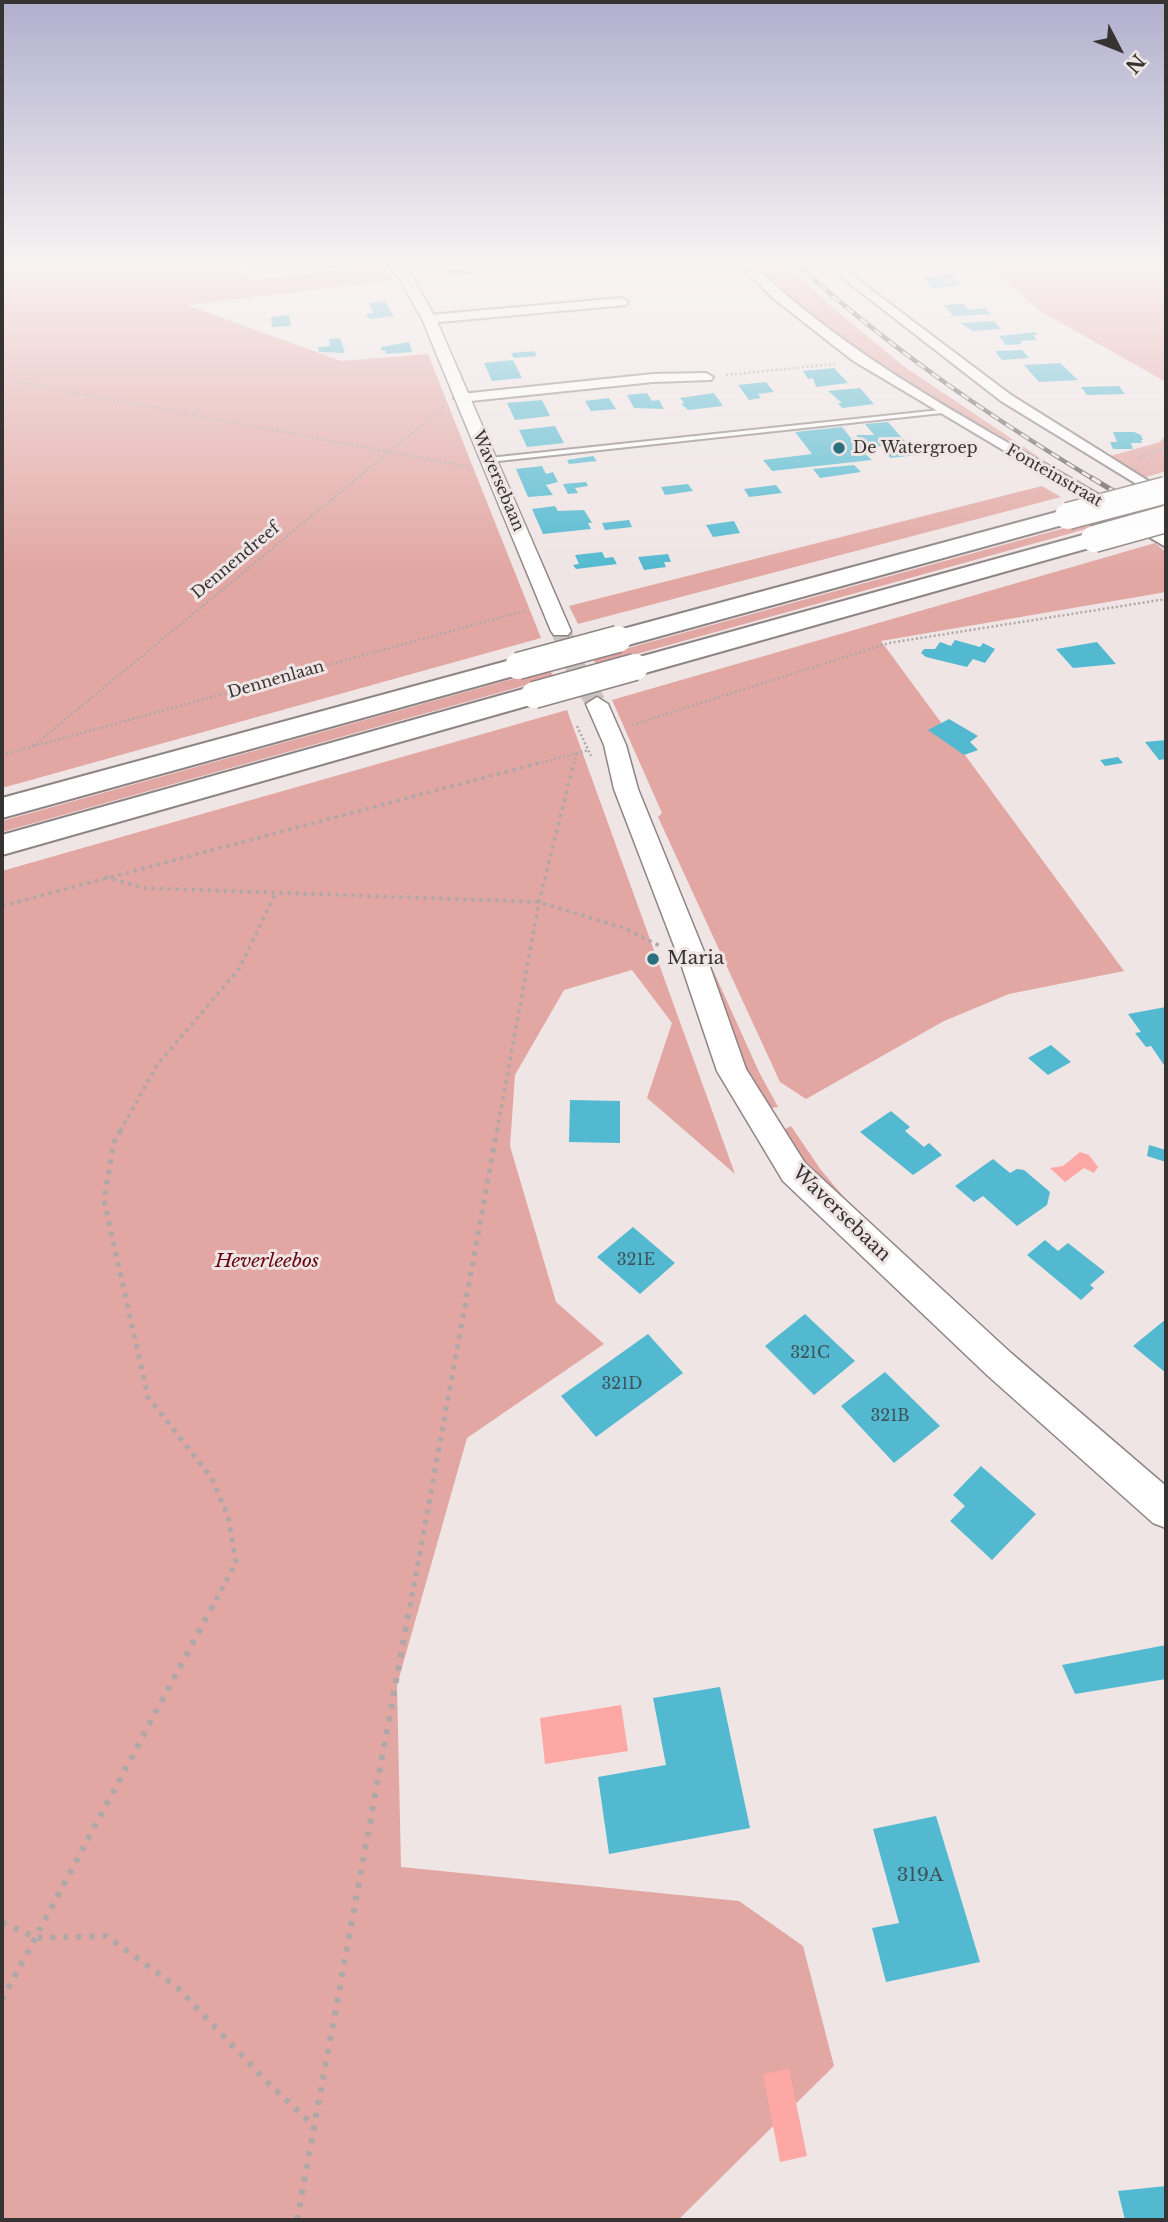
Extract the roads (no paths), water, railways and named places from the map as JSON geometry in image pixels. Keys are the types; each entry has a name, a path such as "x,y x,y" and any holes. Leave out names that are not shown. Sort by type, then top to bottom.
{"highway":[{"path":"2,808 1166,490"},
{"path":"2,845 1166,519"}],"street":[{"name":"Waversebaan","path":"447,364 561,631"},
{"name":"Fonteinstraat","path":"865,364 940,412 1075,486 1166,542"},
{"path":"961,364 1006,398 1166,498"},
{"path":"461,398 653,378 706,377"},
{"name":"Waversebaan","path":"591,705 615,745 626,789 688,947 732,1071 794,1172 999,1364 1166,1510"}],"lane":[{"path":"490,463 940,412"}],"tunnel":[{"path":"561,631 580,678 597,704"}],"railway":[{"path":"919,364 1015,430 1095,480"},
{"path":"1092,478 1166,523"}],"place":[{"name":"De Watergroep","path":"839,448"},
{"name":"Maria","path":"653,959"}],"park label":[{"name":"Heverleebos","path":"267,1262"}]}
